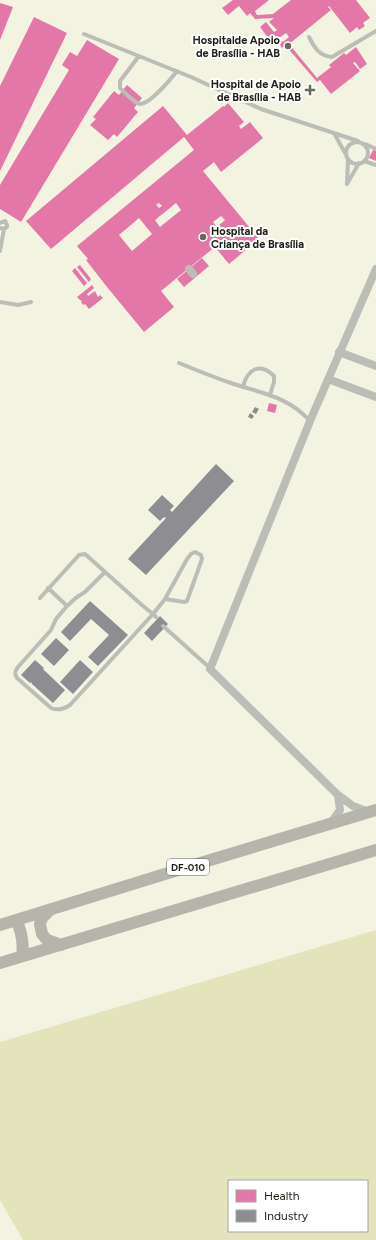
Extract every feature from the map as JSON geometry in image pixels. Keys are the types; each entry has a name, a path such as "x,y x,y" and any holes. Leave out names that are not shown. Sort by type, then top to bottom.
{"main road":[{"name":"DF-010","path":"0,924 373,811"},
{"path":"0,963 376,850"},
{"path":"52,908 42,918 40,924 42,934 46,940 61,945"},
{"path":"16,920 21,929 23,938 22,956"}],"street":[{"path":"373,811 353,806 338,795 210,669 310,421 376,268"},
{"path":"339,352 376,366"},
{"path":"328,378 376,397"},
{"path":"330,824 340,810 338,795"}],"lane":[{"path":"309,37 316,50 327,57 332,57 376,31"},
{"path":"84,34 177,71 261,109 358,141 376,149"},
{"path":"139,56 120,81 119,85 120,88 140,104 144,103 161,90 177,71"},
{"path":"334,133 348,159 347,184 359,163 367,157 368,152 364,144"},
{"path":"346,153 346,148 349,144 358,141"},
{"path":"348,159 355,164 359,163"},
{"path":"364,160 376,165"},
{"path":"0,222 2,221 6,223 7,227 2,229 0,251"},
{"path":"0,302 18,305 31,302"},
{"path":"179,363 243,387 270,395 295,407 310,421"},
{"path":"243,387 248,374 253,370 261,369 270,372 274,376 274,382 270,395"},
{"path":"105,572 85,592 67,606 56,619 51,630 15,671 17,678 55,710 70,705 154,615 165,599 190,554 194,552 201,555 202,559 187,601 184,602 165,599"},
{"path":"40,598 79,555 85,554 154,615"},
{"path":"48,588 67,606"},
{"path":"163,626 210,669"}],"green space":[{"path":"376,930 376,1240 23,1240 0,1200 0,1042"}],"building: Health":[{"name":"Hospitalde Apoio de Brasília - HAB","path":"233,0 269,0 255,11 257,15 273,14 291,0 356,0 370,18 363,23 365,26 359,30 357,27 350,33 329,6 328,7 331,10 289,44 317,78 331,67 329,65 344,53 346,55 356,47 367,64 360,69 355,62 353,63 360,71 331,94 320,80 317,82 285,45 282,48 277,40 272,43 260,27 266,22 274,32 277,30 269,22 274,18 255,19 250,13 247,16 239,6 228,15 222,8","holes":["286,33 289,37 283,42 279,38"]},
{"path":"0,3 13,7 0,40"},
{"path":"34,17 67,33 0,171 0,86"},
{"path":"87,40 119,59 21,222 0,209 0,185 69,70 62,65 70,52 77,56"},
{"path":"127,85 142,98 134,108 138,112 117,137 114,134 108,140 90,125 96,119 93,117 114,91 119,95"},
{"path":"228,103 244,122 239,126 241,129 250,122 263,138 221,172 214,162 203,171 259,239 229,264 215,247 200,259 161,291 174,307 144,332 107,287 86,260 88,259 77,246 194,150 184,137 51,249 26,221 163,106 187,135","holes":["159,203 162,206 159,208 156,205","176,203 181,210 160,227 155,220","221,216 225,220 217,227 213,222","139,218 152,234 132,251 119,235"]},
{"path":"373,150 376,151 376,161 369,158"},
{"path":"202,258 209,266 184,287 177,279"},
{"path":"80,265 91,279 89,282 77,267"},
{"path":"75,268 87,283 84,286 72,271"},
{"path":"92,285 94,288 87,294 88,296 95,291 98,297 100,295 103,298 89,309 85,304 83,305 81,302 82,301 77,297"},
{"path":"269,403 277,405 275,413 267,411"}],"building: Industry":[{"path":"255,407 259,409 256,414 252,412"},
{"path":"250,413 254,416 252,419 248,417"},
{"path":"216,464 234,481 146,575 128,559 166,518 164,517 160,521 148,510 162,495 174,506 170,510 172,512"},
{"path":"90,601 128,635 98,666 88,657 109,635 91,619 70,641 61,632"},
{"path":"160,616 168,624 152,641 144,633"},
{"path":"56,638 69,650 54,666 41,654"},
{"path":"35,660 65,690 53,703 31,682 30,683 21,675"},
{"path":"80,660 93,672 73,694 60,682"}],"place":[{"name":"Hospitalde Apoio de Brasília - HAB","path":"288,46"},
{"name":"Hospital de Apoio de Brasília - HAB","path":"310,90"},
{"name":"Hospital da Criança de Brasília","path":"203,237"}]}
